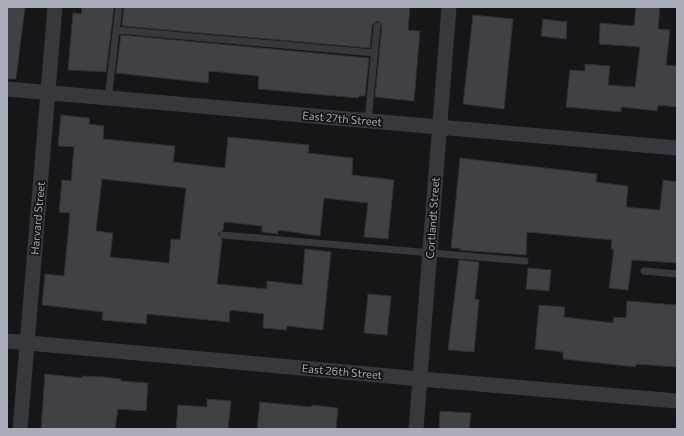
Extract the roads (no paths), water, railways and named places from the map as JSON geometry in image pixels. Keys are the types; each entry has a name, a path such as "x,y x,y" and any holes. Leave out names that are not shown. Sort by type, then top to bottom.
{"street":[{"name":"Harvard Street","path":"20,429 55,7"},
{"name":"Cortlandt Street","path":"416,429 449,7"},
{"name":"East 27th Street","path":"7,89 677,148"},
{"name":"East 26th Street","path":"7,341 677,401"}],"lane":[{"path":"108,99 119,7"},
{"path":"368,121 377,26"},
{"path":"116,30 374,53"},
{"path":"223,235 525,261"},
{"path":"644,271 677,274"}]}
